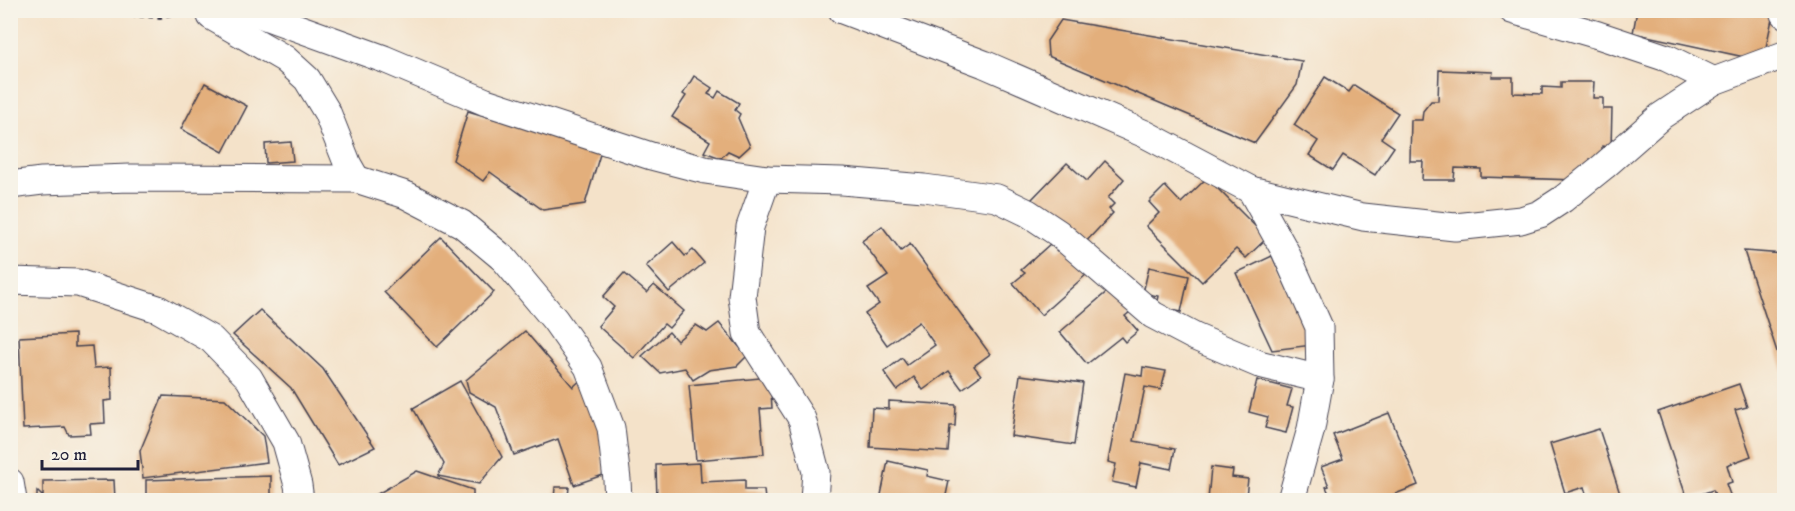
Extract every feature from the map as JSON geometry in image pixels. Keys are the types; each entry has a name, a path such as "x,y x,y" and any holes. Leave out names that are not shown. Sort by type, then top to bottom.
{"street":[{"path":"214,10 211,16 285,59 307,79 327,112 356,179"},
{"path":"248,10 384,59 486,102 651,156 705,170 767,179 842,181 924,188 997,198 1028,213 1058,233 1153,315 1195,337 1259,364 1320,379"},
{"path":"842,10 994,68 1145,134 1251,190 1363,217 1455,227 1521,220 1540,214 1604,166 1661,116 1714,81 1785,55"},
{"path":"1512,10 1598,34 1666,58 1714,81"},
{"path":"10,184 130,178 356,179 406,195 462,224 504,259 555,320 588,367 611,428 618,501"},
{"path":"767,179 750,227 742,297 747,333 802,418 816,472 814,501"},
{"path":"1251,190 1285,251 1318,327 1320,379 1311,429 1290,501"},
{"path":"10,281 78,282 158,309 211,339 249,378 286,442 300,501"},
{"path":"10,482 13,501"}],"path":[{"path":"104,10 129,15 160,16 186,10"}],"building":[{"path":"1637,10 1774,10 1763,61 1633,33"},
{"path":"1061,20 1302,61 1297,85 1255,143 1048,56 1047,41"},
{"path":"1439,70 1493,72 1492,77 1513,77 1513,93 1542,94 1542,87 1561,88 1561,82 1594,82 1593,98 1603,98 1603,109 1612,109 1611,147 1602,146 1602,159 1590,159 1590,173 1577,180 1481,177 1481,169 1455,168 1454,180 1422,180 1423,161 1410,161 1411,120 1422,120 1423,111 1431,101 1438,101"},
{"path":"694,76 712,88 708,94 715,98 719,91 739,103 735,110 740,114 738,118 750,146 739,156 728,151 721,158 704,152 710,141 672,117 686,96 683,94"},
{"path":"1325,77 1349,92 1354,85 1398,113 1381,138 1394,147 1375,175 1343,155 1333,170 1309,155 1318,141 1294,125"},
{"path":"205,83 247,106 223,152 181,129"},
{"path":"468,111 601,151 585,204 543,210 490,172 483,181 453,160"},
{"path":"291,142 293,161 266,163 265,144"},
{"path":"1105,161 1124,179 1108,198 1114,204 1109,209 1113,213 1081,247 1031,200 1067,163 1087,181"},
{"path":"1207,178 1267,238 1246,258 1236,249 1202,282 1146,226 1159,213 1149,202 1165,186 1181,203"},
{"path":"882,226 901,251 910,244 990,354 974,366 981,375 962,389 949,371 923,390 914,377 897,390 884,372 902,358 907,365 935,345 919,322 887,345 865,314 879,304 868,289 888,276 862,241"},
{"path":"441,237 494,292 437,347 384,292"},
{"path":"673,242 685,256 693,250 704,263 669,292 646,266"},
{"path":"1050,244 1057,251 1063,246 1087,274 1041,315 1013,283 1025,273 1021,270"},
{"path":"1744,251 1784,254 1784,373"},
{"path":"1272,256 1313,345 1272,350 1236,273"},
{"path":"1149,267 1189,276 1181,312 1156,306 1158,296 1143,293"},
{"path":"624,273 647,293 654,285 684,311 669,328 664,324 634,358 598,326 614,307 603,297"},
{"path":"1109,290 1135,308 1125,316 1138,331 1125,342 1121,337 1087,364 1060,332"},
{"path":"260,310 323,369 375,447 338,465 291,388 233,335"},
{"path":"719,323 747,356 737,366 709,370 693,380 685,368 660,373 642,356 669,332 677,341 696,325 707,332"},
{"path":"525,331 573,387 584,377 600,421 603,475 574,485 558,439 514,455 496,407 469,392 466,380"},
{"path":"75,334 75,347 92,346 94,368 111,367 112,400 104,401 105,423 90,424 91,434 69,435 65,427 23,429 19,337"},
{"path":"1143,367 1166,371 1161,390 1145,387 1134,441 1175,449 1171,469 1141,463 1136,487 1112,482 1116,464 1108,462 1125,373 1142,376"},
{"path":"1020,375 1083,383 1074,445 1011,436"},
{"path":"770,377 772,408 760,409 764,454 696,460 689,385"},
{"path":"1257,380 1292,389 1287,406 1293,407 1286,433 1265,428 1268,417 1249,412"},
{"path":"460,381 502,457 479,484 438,476 444,464 413,408"},
{"path":"1739,384 1747,407 1735,410 1751,456 1727,465 1732,482 1726,484 1732,500 1717,500 1713,490 1687,499 1658,412"},
{"path":"163,396 225,399 263,436 267,462 143,478 140,451"},
{"path":"889,401 956,405 955,426 950,426 948,452 870,447 872,408 889,409"},
{"path":"1389,413 1418,485 1380,500 1332,500 1321,467 1343,459 1333,435"},
{"path":"1599,429 1622,500 1588,500 1584,487 1565,493 1550,444"},
{"path":"888,461 928,470 927,476 949,481 945,500 880,500"},
{"path":"700,463 701,482 745,480 745,490 764,490 765,500 657,500 656,465"},
{"path":"1211,467 1233,470 1232,477 1248,479 1246,496 1262,498 1262,500 1208,500"},
{"path":"417,471 473,490 473,500 367,500"},
{"path":"271,476 271,500 146,500 146,480"},
{"path":"114,480 115,500 37,500 37,491 43,497 43,481"},
{"path":"555,487 569,487 568,497 582,498 582,500 554,500"}]}
